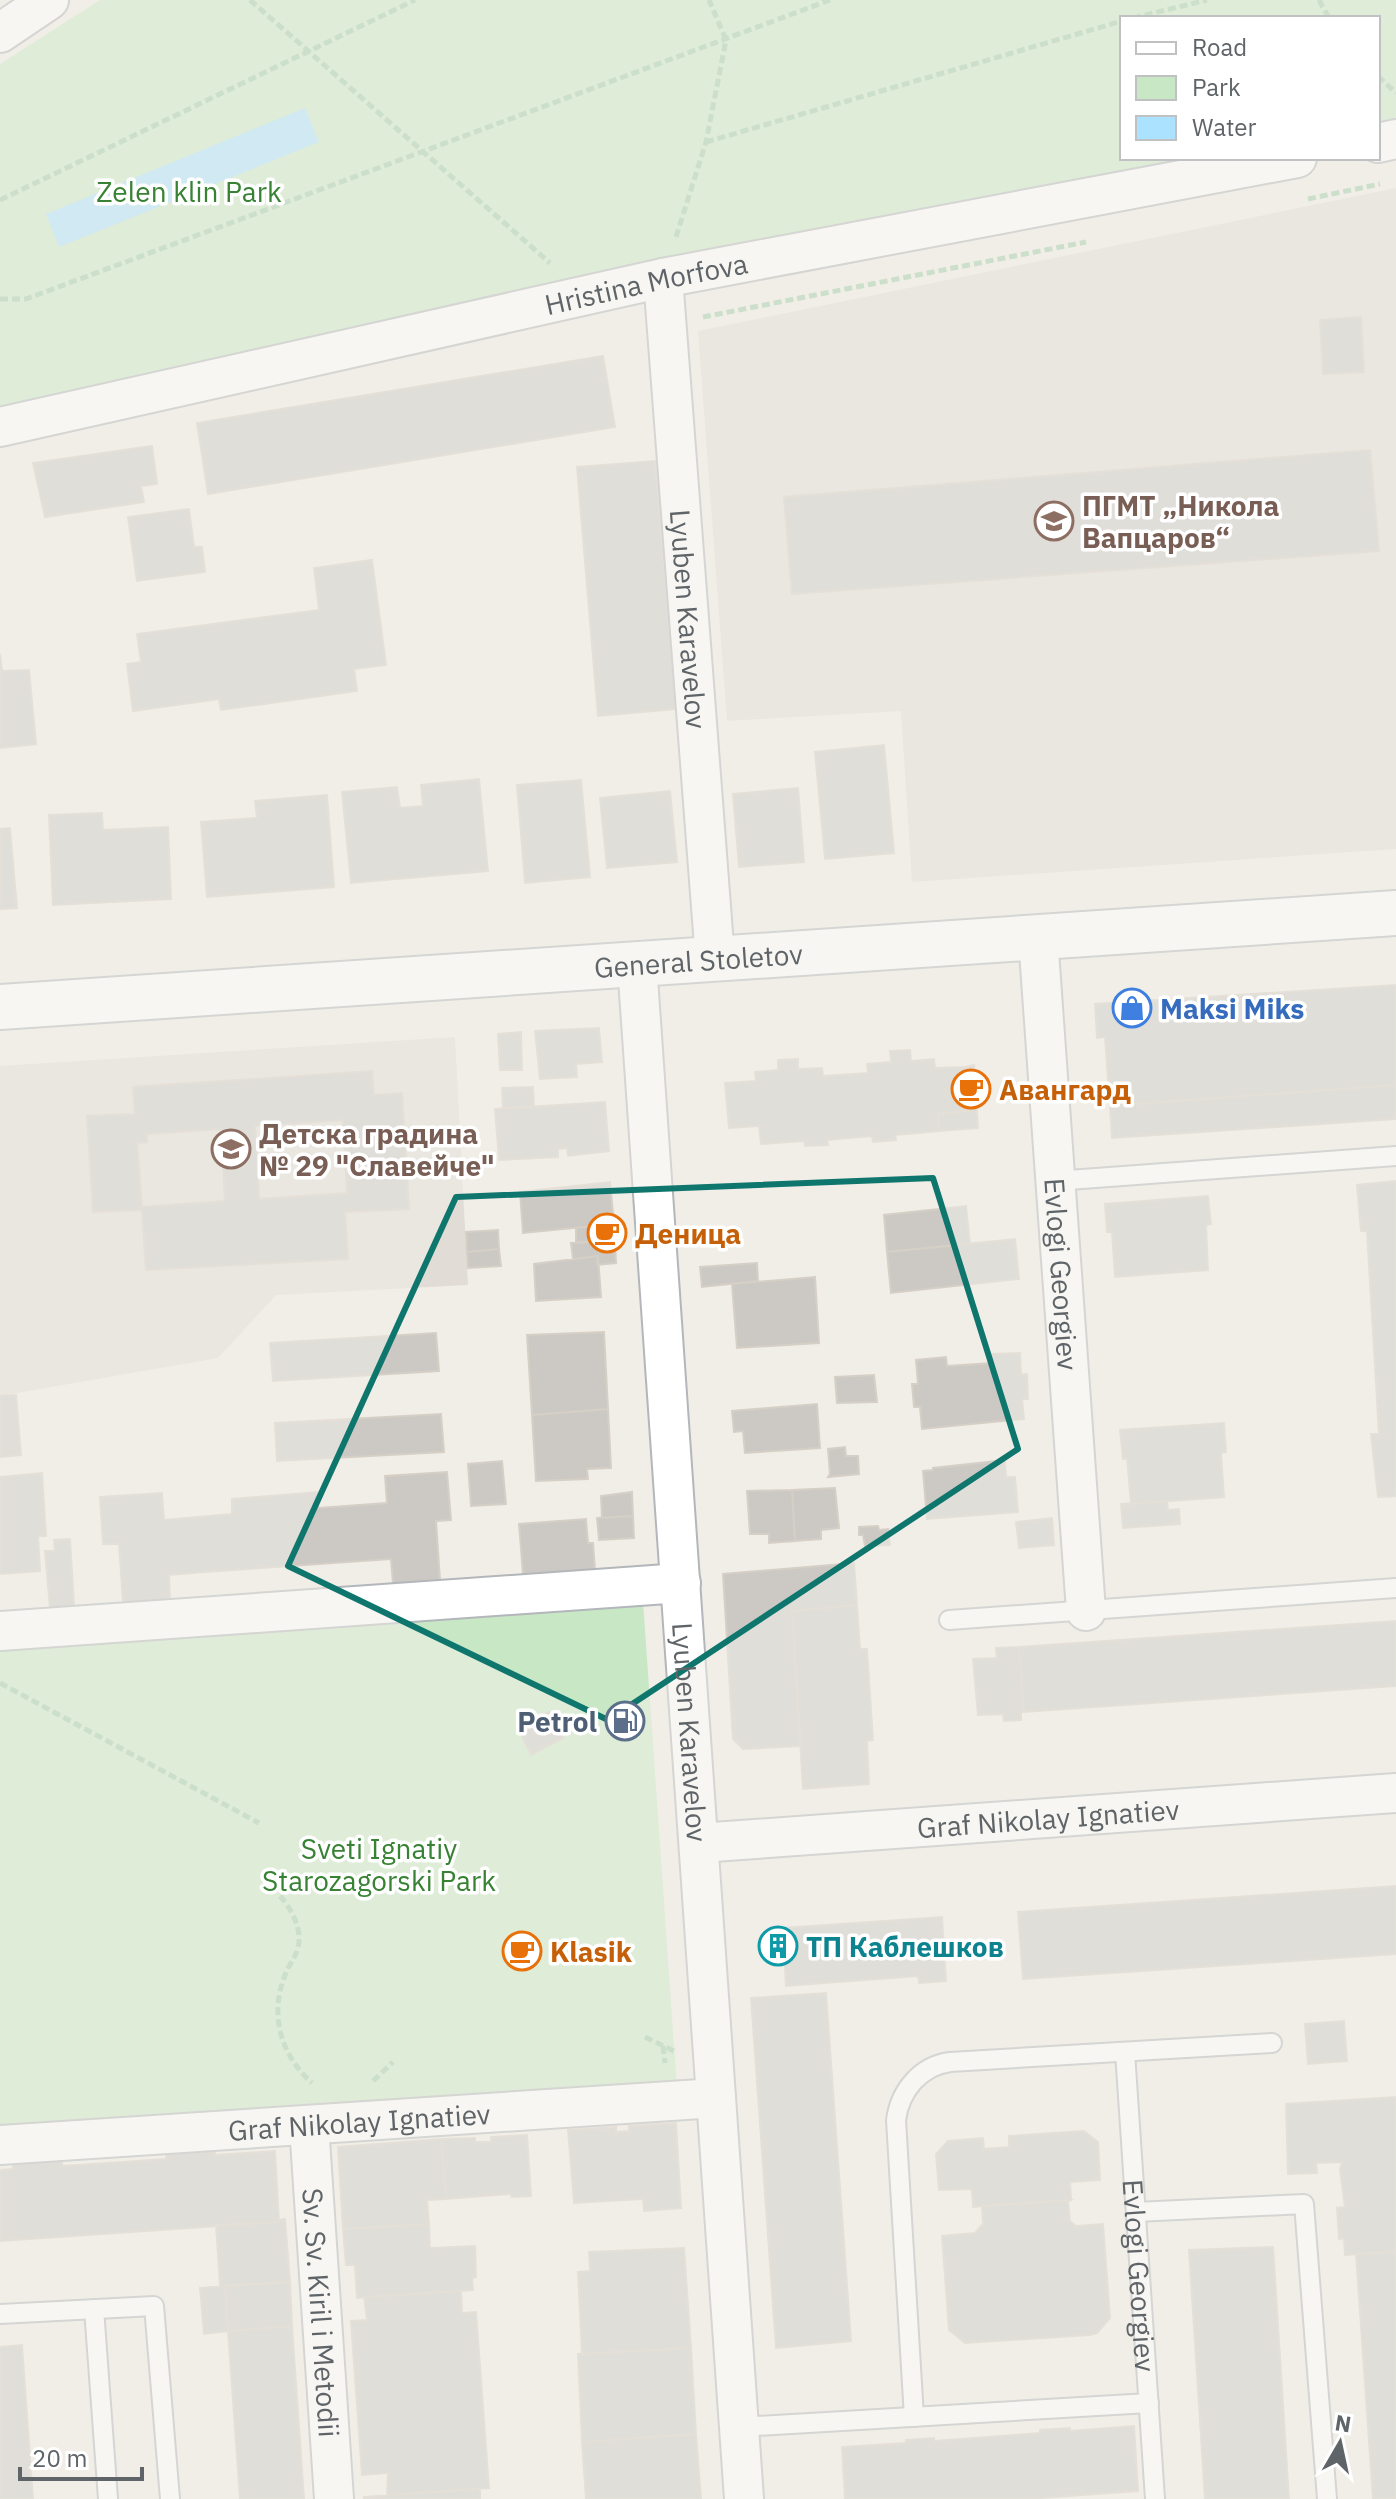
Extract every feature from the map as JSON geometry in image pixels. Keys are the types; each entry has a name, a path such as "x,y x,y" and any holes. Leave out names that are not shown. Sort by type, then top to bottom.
{"street":[{"path":"0,33 49,0"},
{"name":"Hristina Morfova","path":"0,427 663,278 1286,160"},
{"name":"Lyuben Karavelov","path":"663,278 715,959"},
{"name":"General Stoletov","path":"0,1007 1396,913"},
{"name":"Evlogi Georgiev","path":"1038,937 1086,1611"},
{"name":"Lyuben Karavelov","path":"637,964 744,2499"},
{"path":"0,1631 681,1583"},
{"name":"Graf Nikolay Ignatiev","path":"699,1843 1396,1793"},
{"name":"Graf Nikolay Ignatiev","path":"0,2145 313,2107 716,2098"},
{"name":"Sv. Sv. Kiril i Metodii","path":"313,2107 334,2499"}],"lane":[{"path":"1055,1181 1396,1156"},
{"path":"949,1620 1396,1588"},
{"path":"914,2417 896,2120 903,2096 927,2069 936,2064 1272,2043"},
{"name":"Evlogi Georgiev","path":"1125,2052 1155,2499"},
{"path":"1136,2212 1304,2204 1327,2499"},
{"path":"0,2314 154,2306 170,2499"},
{"path":"94,2309 108,2499"},
{"path":"739,2427 1149,2403"}],"path":[{"path":"250,0 587,296"},
{"path":"0,200 415,0"},
{"path":"663,278 706,142 726,40 709,0"},
{"path":"0,299 26,299 830,0"},
{"path":"1141,16 1207,0"},
{"path":"706,142 1120,22"},
{"path":"1380,78 1396,93"},
{"path":"1303,199 1380,184"},
{"path":"667,324 1101,239"},
{"path":"0,1683 259,1823"},
{"path":"280,1896 294,1918 300,1944 279,1994 277,2010 280,2031 285,2051 313,2107"}],"highlighted area":[{"path":"933,1178 1018,1449 608,1720 288,1566 456,1197"}],"shaded area":[{"name":"ПГМТ „Никола Вапцаров“","path":"1396,188 1396,849 912,882 901,711 727,721 698,331"},
{"name":"Детска градина № 29 \"Славейче\"","path":"455,1037 468,1285 276,1295 218,1358 0,1396 0,1066"}],"green space":[{"name":"Zelen klin Park","path":"100,0 1396,0 1396,136 1380,140 1380,16 1120,16 1120,160 1278,160 0,422 0,64"},
{"name":"Sveti Ignatiy Starozagorski Park","path":"643,1601 677,2089 0,2135 0,1644"}],"water":[{"path":"305,108 319,142 59,247 46,214"}],"building":[{"path":"1361,317 1364,372 1323,374 1320,320"},
{"path":"603,356 615,427 208,494 197,423"},
{"path":"152,446 157,484 141,486 144,502 45,517 33,463"},
{"path":"1370,450 1379,551 792,594 784,497"},
{"path":"655,461 676,709 598,716 577,467"},
{"path":"189,509 194,547 202,547 205,572 137,581 128,517"},
{"path":"372,560 386,665 354,669 357,691 221,710 219,699 133,711 127,664 141,662 137,634 319,610 314,568"},
{"path":"0,654 2,671 29,670 36,744 0,748"},
{"path":"884,745 894,853 825,859 815,752"},
{"path":"479,779 488,871 351,883 342,792 397,787 400,808 423,806 421,785"},
{"path":"581,780 590,877 525,883 517,785"},
{"path":"798,788 804,862 739,867 733,794"},
{"path":"670,791 677,862 607,868 600,798"},
{"path":"327,795 334,887 207,897 201,822 257,818 255,801"},
{"path":"102,813 103,830 168,827 171,899 53,905 49,815"},
{"path":"10,828 17,908 0,909 0,829"},
{"path":"1396,985 1396,1085 1110,1106 1105,1037 1097,1038 1095,1004"},
{"path":"599,1028 602,1062 576,1064 577,1077 540,1079 535,1031"},
{"path":"521,1032 522,1070 500,1070 498,1034"},
{"path":"910,1050 911,1061 934,1059 935,1068 965,1067 968,1111 938,1114 939,1131 895,1135 896,1140 873,1142 872,1136 827,1140 828,1145 805,1146 804,1141 761,1144 759,1126 729,1128 725,1083 756,1081 755,1072 778,1070 778,1060 798,1059 798,1069 822,1068 823,1076 868,1073 867,1064 891,1062 890,1051"},
{"name":"Авангард","path":"974,1065 978,1128 939,1131 938,1114 968,1111 965,1067"},
{"path":"372,1071 374,1095 402,1093 409,1209 345,1212 348,1259 146,1270 142,1210 93,1212 87,1116 135,1114 133,1087","holes":["343,1120 347,1193 259,1199 255,1126","221,1129 225,1201 142,1207 137,1143 147,1142 147,1134"]},
{"path":"1396,1085 1396,1119 1112,1138 1110,1106"},
{"path":"533,1087 534,1106 503,1108 502,1088"},
{"path":"605,1102 609,1151 568,1156 567,1148 558,1149 558,1157 499,1160 495,1109"},
{"path":"1396,1181 1396,1496 1378,1497 1371,1434 1379,1434 1367,1231 1361,1231 1357,1185"},
{"path":"610,1182 614,1224 523,1233 520,1192"},
{"path":"1208,1196 1211,1224 1206,1225 1208,1270 1115,1277 1112,1232 1107,1232 1105,1204"},
{"path":"966,1206 970,1244 887,1252 884,1215"},
{"path":"614,1224 615,1241 576,1242 576,1228"},
{"path":"498,1230 499,1249 467,1252 466,1232"},
{"path":"1015,1239 1019,1279 891,1293 887,1252"},
{"path":"615,1241 616,1263 597,1265 598,1256 573,1259 571,1243"},
{"path":"499,1249 501,1266 468,1268 467,1252"},
{"path":"598,1256 601,1297 536,1301 534,1264"},
{"path":"757,1263 758,1281 702,1287 700,1267"},
{"path":"815,1277 819,1343 737,1348 732,1284"},
{"path":"604,1332 608,1409 532,1415 527,1335"},
{"path":"436,1333 439,1371 273,1381 270,1343"},
{"path":"1020,1353 1021,1375 1027,1374 1028,1399 1022,1399 1024,1419 922,1429 920,1407 914,1407 912,1384 918,1384 916,1360 946,1357 947,1366 991,1363 990,1354"},
{"path":"874,1375 877,1402 837,1403 835,1377"},
{"path":"16,1395 21,1455 0,1457 0,1396"},
{"path":"817,1404 820,1448 745,1453 743,1431 734,1432 732,1411"},
{"path":"608,1409 611,1468 587,1469 588,1479 536,1481 532,1415"},
{"path":"441,1414 444,1452 277,1461 275,1423"},
{"path":"1224,1423 1226,1452 1221,1453 1224,1497 1131,1504 1127,1458 1123,1459 1120,1430"},
{"path":"845,1447 846,1456 858,1456 859,1474 828,1477 828,1449"},
{"path":"1005,1460 1006,1477 1015,1477 1018,1512 927,1519 923,1471"},
{"path":"502,1461 506,1504 471,1506 468,1464"},
{"path":"447,1472 451,1520 436,1521 440,1580 393,1584 391,1559 204,1572 169,1575 170,1600 123,1603 119,1544 103,1544 100,1497 162,1493 164,1520 232,1514 232,1499 317,1492 318,1508 387,1503 385,1476"},
{"path":"42,1473 46,1536 38,1536 40,1571 0,1574 0,1477"},
{"path":"835,1488 839,1528 821,1530 821,1539 795,1541 792,1490"},
{"path":"792,1490 795,1541 769,1543 769,1534 750,1534 747,1491"},
{"path":"632,1492 633,1516 602,1518 601,1496"},
{"path":"1167,1501 1168,1510 1179,1509 1180,1524 1123,1528 1121,1504"},
{"path":"633,1516 634,1538 599,1540 597,1518"},
{"path":"1052,1518 1054,1545 1019,1548 1016,1522"},
{"path":"586,1519 588,1543 593,1543 595,1570 523,1574 519,1524"},
{"path":"878,1526 879,1530 888,1529 890,1545 865,1546 863,1535 859,1535 859,1527"},
{"path":"70,1539 74,1606 50,1608 45,1551 55,1551 54,1540"},
{"path":"854,1563 857,1605 792,1611 801,1746 743,1749 733,1739 723,1574"},
{"path":"857,1605 860,1649 867,1649 873,1740 867,1741 869,1784 803,1789 792,1611"},
{"path":"1396,1621 1396,1686 1024,1712 1019,1647"},
{"path":"1019,1647 1024,1712 1021,1712 1021,1720 1004,1721 1003,1714 978,1715 973,1659 997,1658 996,1648"},
{"path":"549,1712 563,1738 531,1755 518,1728"},
{"path":"632,1712 635,1727 616,1730 614,1714"},
{"path":"1396,1886 1396,1954 1023,1979 1018,1912"},
{"path":"942,1917 946,1981 919,1983 918,1976 786,1986 783,1928"},
{"name":"ТП Каблешков","path":"783,1931 784,1960 774,1960 773,1932"},
{"path":"826,1993 851,2341 776,2348 751,1998"},
{"path":"1344,2021 1347,2061 1308,2064 1305,2024"},
{"path":"1396,2097 1396,2252 1345,2255 1344,2238 1339,2239 1337,2208 1345,2207 1340,2170 1342,2162 1316,2163 1317,2173 1288,2174 1286,2104"},
{"path":"676,2123 681,2208 644,2211 643,2199 574,2203 568,2130 616,2127 616,2132 629,2131 629,2126"},
{"path":"1084,2131 1098,2142 1100,2180 1070,2182 1071,2200 973,2207 972,2189 939,2190 936,2154 948,2141 983,2138 984,2149 1009,2147 1009,2136"},
{"path":"527,2135 531,2196 512,2197 511,2194 446,2199 441,2139 475,2138 475,2142 491,2142 491,2137"},
{"path":"441,2139 446,2199 427,2200 429,2224 343,2229 338,2147"},
{"path":"215,2151 215,2155 275,2151 279,2222 0,2241 0,2170 13,2169 13,2164 62,2161 62,2166 166,2159 166,2154"},
{"path":"1071,2200 1068,2202 1070,2221 1076,2226 1103,2224 1110,2318 1097,2333 965,2343 949,2330 942,2236 975,2233 983,2224 982,2206"},
{"path":"285,2219 290,2282 220,2286 216,2225 279,2222"},
{"path":"429,2224 430,2248 475,2246 476,2277 472,2278 473,2290 357,2298 355,2265 346,2265 343,2229"},
{"path":"1273,2247 1289,2499 1205,2499 1189,2250"},
{"path":"684,2248 691,2348 582,2354 578,2272 590,2271 589,2252"},
{"path":"1396,2252 1396,2499 1373,2499 1356,2254"},
{"path":"290,2282 292,2326 228,2331 225,2286"},
{"path":"225,2286 228,2331 204,2334 200,2288"},
{"path":"461,2291 462,2313 476,2312 489,2488 387,2495 388,2473 362,2475 351,2321 367,2320 364,2297"},
{"path":"292,2326 304,2499 240,2499 228,2331"},
{"path":"22,2345 33,2499 0,2499 0,2347"},
{"path":"691,2348 696,2434 582,2442 578,2354"},
{"path":"1134,2426 1138,2491 1027,2499 845,2499 842,2447 934,2438 934,2441 1040,2433 1040,2430"},
{"path":"696,2434 701,2499 586,2499 582,2442"},
{"path":"480,2489 480,2499 364,2499 364,2497"}],"place":[{"name":"ПГМТ „Никола Вапцаров“","path":"1054,521"},
{"name":"Maksi Miks","path":"1132,1008"},
{"name":"Авангард","path":"971,1089"},
{"name":"Детска градина № 29 \"Славейче\"","path":"231,1149"},
{"name":"Деница","path":"607,1233"},
{"name":"Petrol","path":"625,1721"},
{"name":"ТП Каблешков","path":"778,1946"},
{"name":"Klasik","path":"522,1951"}]}
